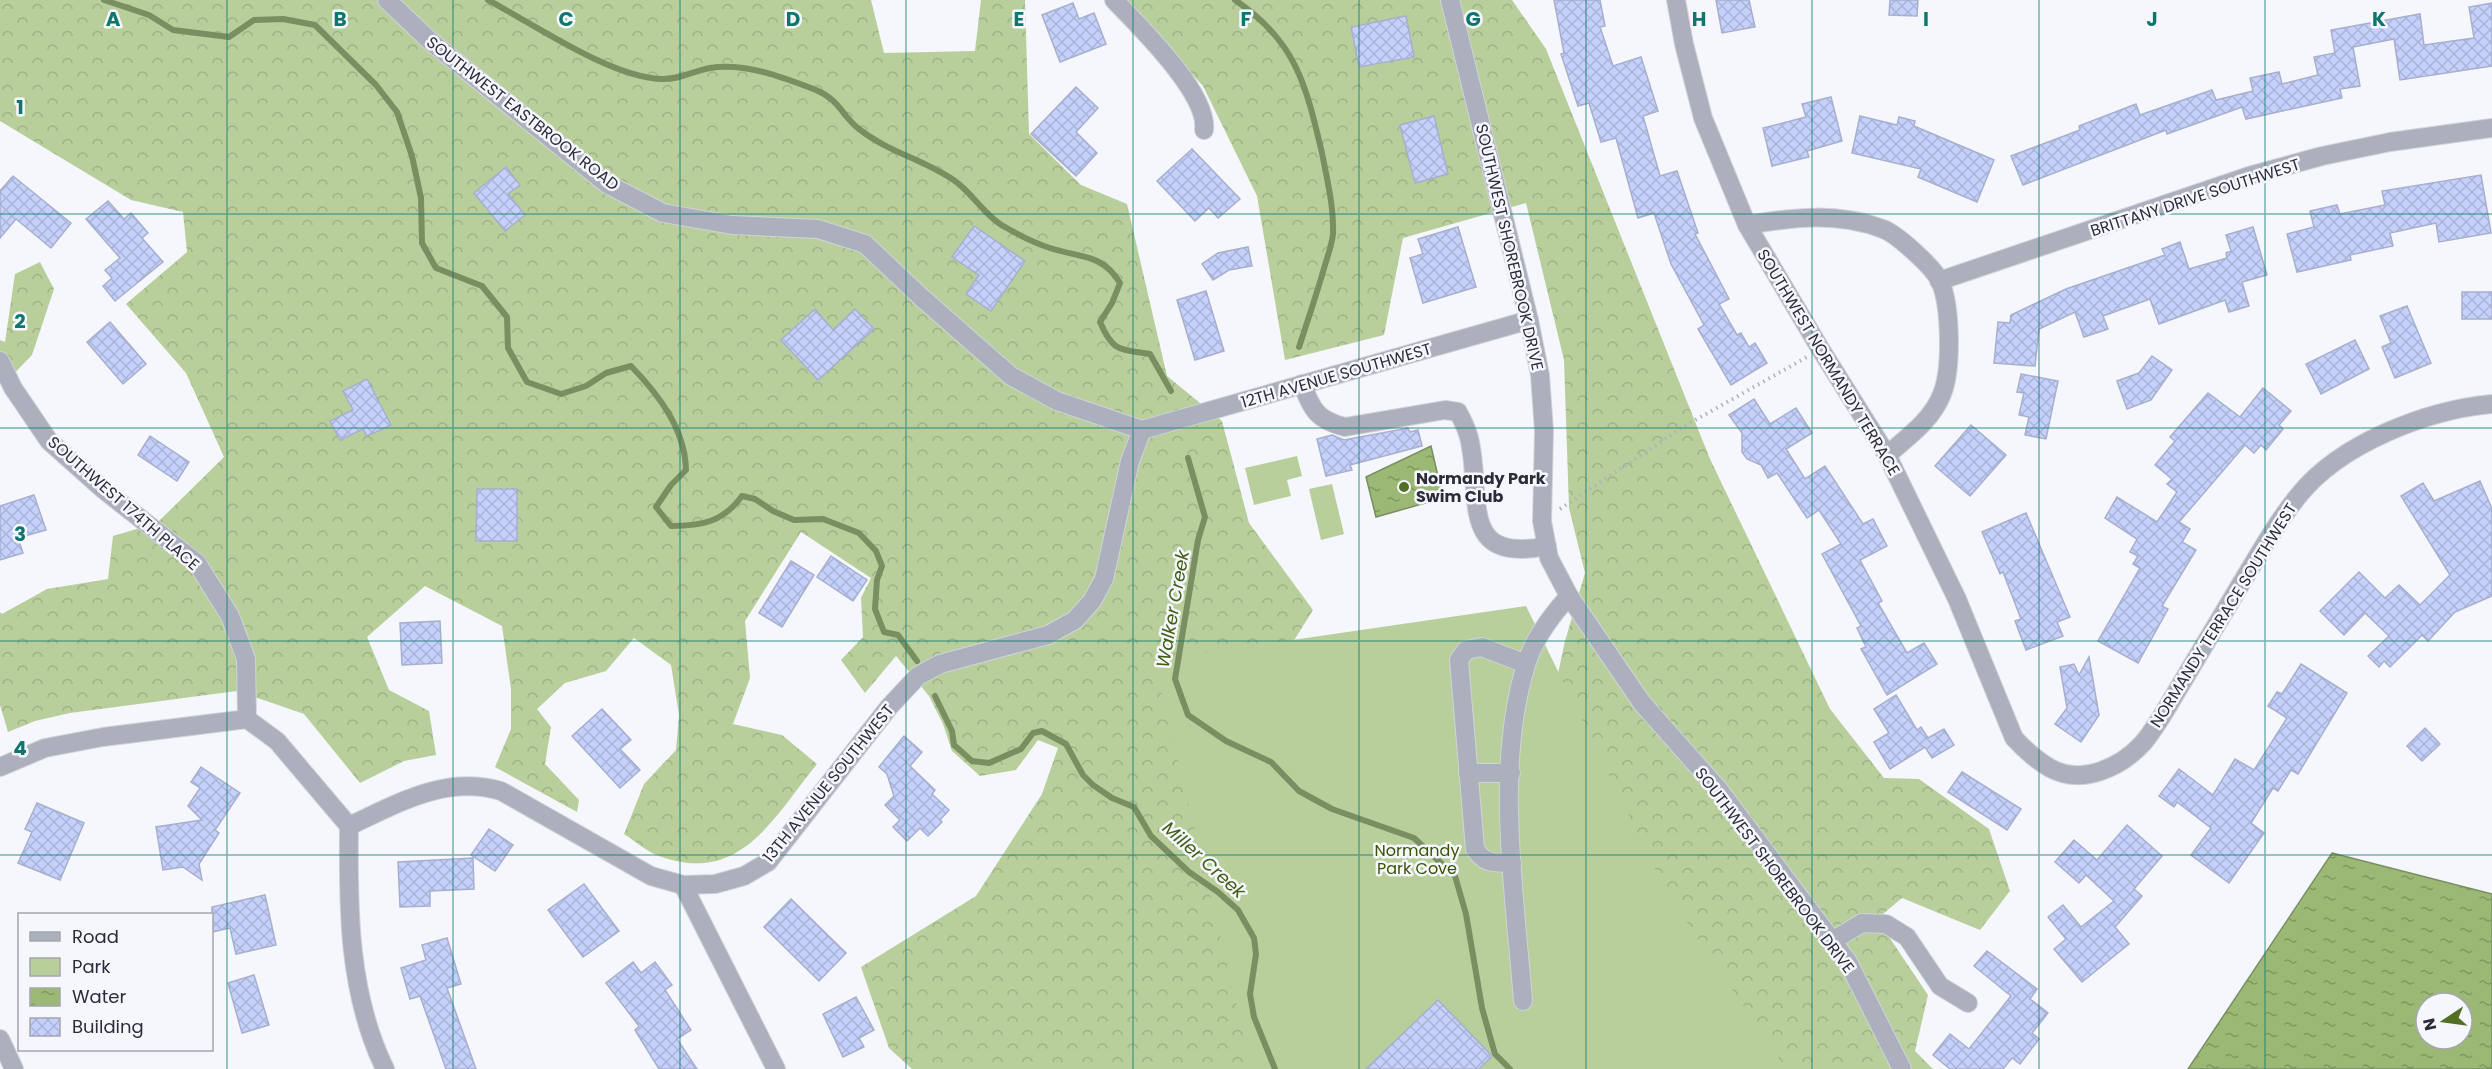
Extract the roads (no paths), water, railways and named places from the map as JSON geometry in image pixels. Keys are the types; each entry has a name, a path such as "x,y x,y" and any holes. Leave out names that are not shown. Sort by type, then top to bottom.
{"street":[{"name":"SOUTHWEST EASTBROOK ROAD","path":"387,0 429,40 607,184 663,213 732,225 818,229 865,244 1011,376 1057,401 1142,430"},
{"name":"SOUTHWEST SHOREBROOK DRIVE","path":"1450,0 1529,320 1540,375 1544,431 1542,521 1549,558 1569,596 1642,703 1719,790 1848,962 1902,1069"},
{"name":"SOUTHWEST NORMANDY TERRACE","path":"1676,0 1684,44 1704,118 1747,225 1887,455 1956,599 2014,738 2031,755 2052,770"},
{"path":"1120,6 1186,80 1201,107 1205,120 1204,130"},
{"name":"BRITTANY DRIVE SOUTHWEST","path":"1940,281 2249,176 2322,156 2390,142 2492,128"},
{"path":"1747,225 1797,217 1848,218 1886,229 1912,249 1940,281 1947,317 1950,363 1942,395 1927,420 1887,455"},
{"name":"12TH AVENUE SOUTHWEST","path":"1142,430 1529,320"},
{"name":"SOUTHWEST 174TH PLACE","path":"0,361 13,388 49,441 104,490 197,563 230,616 246,659 247,719"},
{"path":"1302,384 1313,410 1329,424 1345,428 1445,410 1458,412 1470,442 1481,528 1492,543 1508,549 1524,551 1547,546"},
{"name":"NORMANDY TERRACE SOUTHWEST","path":"2052,770 2068,774 2106,770 2124,761 2144,742 2162,716 2269,537 2299,494 2332,464 2371,441 2419,418 2472,406 2492,404"},
{"name":"13TH AVENUE SOUTHWEST","path":"349,826 429,792 457,785 483,786 501,791 651,876 683,885 715,884 744,876 768,861 889,706 918,676 940,664 1048,635 1075,620 1092,602 1104,579 1130,461 1142,430"},
{"path":"1523,1001 1509,828 1512,729 1526,664 1550,618 1569,596"},
{"path":"1512,863 1489,862 1480,858 1475,849 1459,660 1466,650 1482,647 1526,664"},
{"path":"0,767 45,748 103,737 247,719 277,741 349,826 348,872 355,974 362,1010 385,1069"},
{"path":"1468,773 1511,773"},
{"path":"683,885 777,1069"},
{"path":"1832,941 1862,923 1886,924 1907,936 1940,986 1968,1003"},
{"path":"0,1038 14,1069"}],"water":[{"name":"Normandy Park Swim Club","path":"1431,446 1443,498 1376,517 1366,477"},
{"path":"2332,853 2492,894 2492,1069 2188,1069"}],"waterway":[{"name":"Miller Creek","path":"104,0 149,15 173,30 229,37 254,20 283,19 315,25 376,85 397,112 412,156 421,198 422,243 436,268 482,286 507,317 508,348 527,382 561,394 586,386 606,373 631,366 669,414 681,441 686,470 671,485 656,507 671,526 711,521 727,512 742,496 755,499 773,511 794,520 823,519 859,533 876,551 882,566 877,580 875,609 884,632 898,635 917,661"},
{"name":"Walker Creek","path":"488,0 596,60 641,76 668,79 710,68 737,67 778,76 824,94 836,103 848,119 870,137 955,181 998,223 1038,244 1090,258 1106,266 1120,283 1112,303 1100,322 1105,332 1113,344 1124,350 1150,354 1171,391"},
{"path":"1235,0 1272,32 1285,48 1295,66 1310,106 1328,183 1333,224 1330,250 1299,347"},
{"name":"Walker Creek","path":"1188,458 1205,517 1198,540 1175,679 1188,715 1226,741 1271,762 1299,791 1332,809 1414,838 1455,876 1466,914 1482,1008 1495,1054 1510,1069"},
{"name":"Miller Creek","path":"935,696 952,731 954,745 972,761 989,763 1021,749 1033,733 1042,731 1066,744 1083,775 1093,785 1112,798 1134,807 1151,836 1189,872 1218,892 1238,910 1254,938 1256,954 1250,994 1254,1017 1275,1069"}],"place":[{"name":"Normandy Park Swim Club","path":"1404,487"}],"park label":[{"name":"Normandy Park Cove","path":"1417,859"}]}
